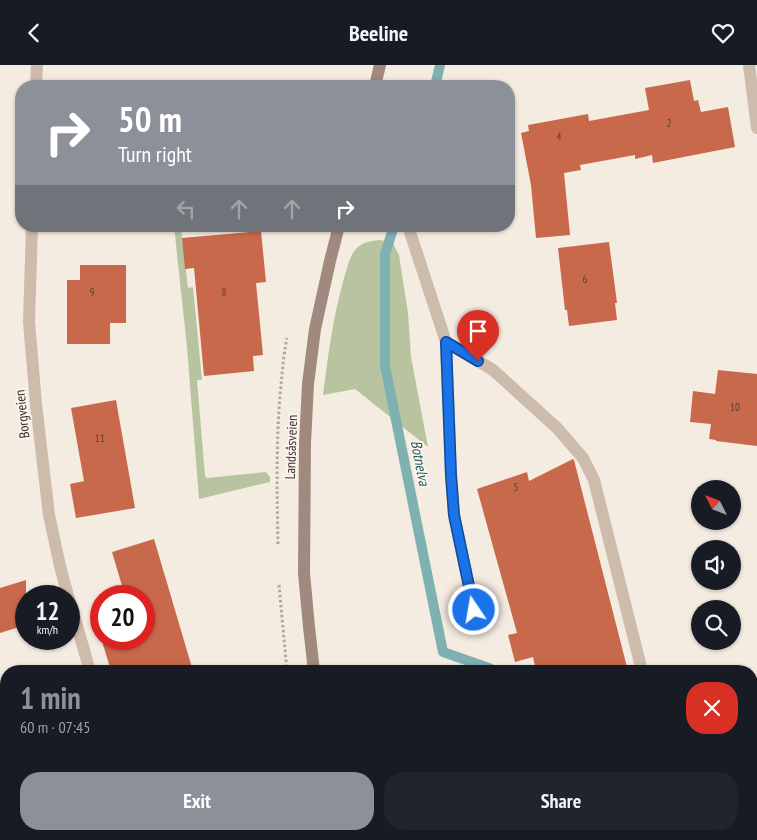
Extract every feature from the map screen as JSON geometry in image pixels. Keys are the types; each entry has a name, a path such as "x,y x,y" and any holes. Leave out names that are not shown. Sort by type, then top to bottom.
{"street":[{"path":"36,80 37,65"},
{"path":"376,80 380,65"},
{"path":"750,65 757,128"},
{"name":"Borgveien","path":"32,232 29,322 36,404 49,515 65,585"},
{"name":"Landsåsveien","path":"313,665 304,573 305,443 308,384 315,329 337,232"},
{"path":"410,232 446,342 454,515 478,629"},
{"path":"446,342 494,370 557,428 583,458 594,480 640,665"},
{"name":"Borgveien","path":"80,637 88,665"}],"green space":[{"path":"175,232 181,232 188,288 193,287 202,380 197,380 205,476 207,478 266,472 270,477 270,482 199,499 187,347"},
{"path":"369,241 392,242 399,255 408,313 411,357 428,447 355,389 323,395 334,322 350,260 360,245"}],"building":[{"path":"690,80 694,101 698,100 701,112 728,107 735,147 653,163 652,155 635,159 635,155 580,165 581,170 564,173 570,235 536,238 531,185 521,133 529,131 528,125 588,114 589,121 649,110 645,88"},
{"path":"261,232 266,282 256,283 263,355 253,356 254,371 204,376 194,268 185,269 182,238"},
{"path":"609,242 617,303 615,303 617,320 569,326 567,310 565,310 558,248"},
{"path":"80,265 126,265 126,323 110,323 110,344 67,344 67,280 80,280"},
{"path":"718,370 757,374 757,446 709,439 711,424 690,422 693,391 715,394"},
{"path":"116,400 135,508 76,518 70,484 84,481 71,408"},
{"path":"574,460 626,665 535,665 533,657 515,662 508,635 517,633 477,489 527,472 529,481"},
{"path":"154,539 191,665 109,665 104,650 155,650 155,585 122,585 112,552"},
{"path":"26,580 26,585 15,585 15,628 0,633 0,588"}],"waterway":[{"name":"Botnelva","path":"436,80 440,65"},
{"name":"Botnelva","path":"392,232 385,254 385,366 443,652 480,665"}],"route":[{"path":"474,610 454,515 446,342 478,361"}]}
